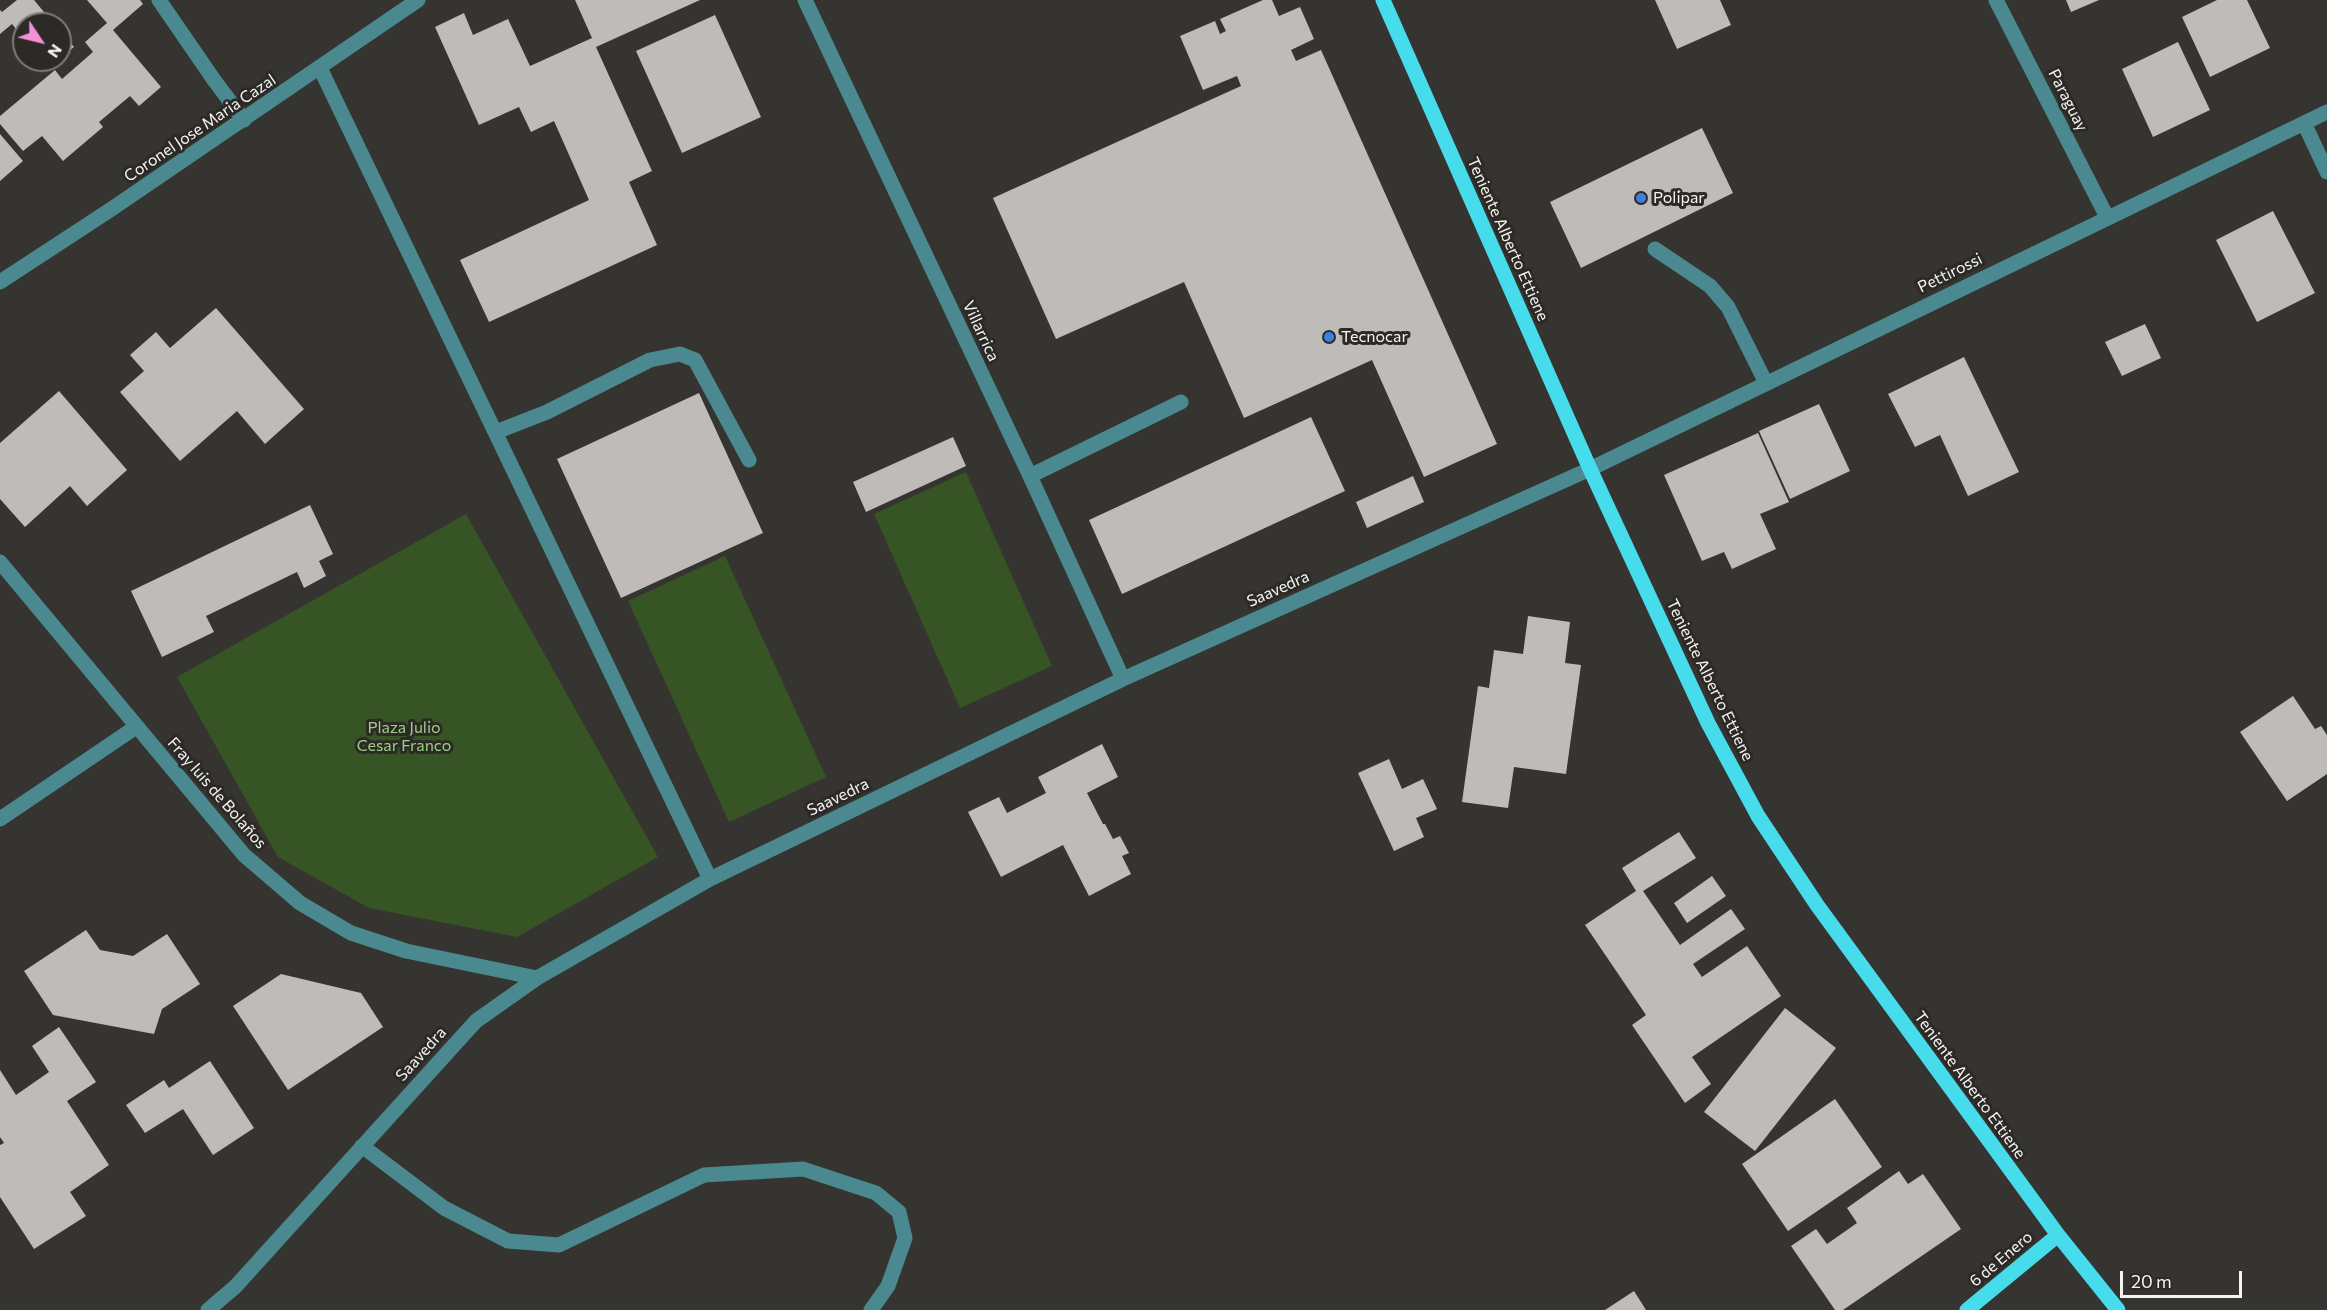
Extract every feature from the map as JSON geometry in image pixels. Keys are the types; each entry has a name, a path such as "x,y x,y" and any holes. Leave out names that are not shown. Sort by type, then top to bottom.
{"main road":[{"name":"Teniente Alberto Ettiene","path":"1383,0 1590,469 1708,723 1758,816 1817,905 2058,1235 2118,1310"},
{"name":"6 de Enero","path":"1967,1310 2058,1235"}],"street":[{"path":"159,0 244,120"},
{"name":"Coronel Jose Maria Cazal","path":"0,282 244,120 418,0"},
{"name":"Villarrica","path":"805,0 1030,476 1123,679"},
{"name":"Paraguay","path":"1996,0 2107,217"},
{"path":"321,68 710,879"},
{"name":"Pettirossi","path":"1590,469 2327,112"},
{"path":"2304,123 2327,172"},
{"path":"1655,249 1710,286 1728,307 1766,383"},
{"path":"496,432 547,412 650,360 680,354 695,360 749,460"},
{"path":"1030,476 1181,402"},
{"name":"Saavedra","path":"208,1310 235,1287 476,1021 537,978 710,879 1123,679 1590,469"},
{"name":"Fray luis de Bolaños","path":"0,562 244,855 300,903 351,933 406,951 537,978"},
{"path":"0,819 136,727"},
{"path":"362,1146 454,1214 508,1240 560,1245 704,1175 803,1168 876,1193 899,1212 904,1238 888,1286 871,1310"}],"green space":[{"path":"966,472 1052,666 960,708 874,514"},
{"name":"Plaza Julio Cesar Franco","path":"466,514 658,857 517,937 369,908 278,857 177,677"},
{"path":"725,556 826,777 729,822 628,601"}],"building":[{"path":"17,0 34,0 44,12 12,12 12,24 0,34 0,10 2,12"},
{"path":"87,0 140,0 143,4 113,30 161,87 139,106 130,96 99,122 103,127 63,161 42,136 23,151 0,124 0,116 53,72 57,72 62,79 72,72 93,52 85,42 107,23"},
{"path":"575,0 700,0 596,47 652,171 629,182 657,245 489,322 460,260 589,200 554,121 531,132 519,107 479,125 435,27 464,13 473,35 508,19 530,66 592,38"},
{"path":"1263,0 1272,0 1279,16 1300,7 1314,39 1291,50 1296,61 1321,50 1497,444 1424,477 1372,360 1244,418 1184,282 1056,339 993,198 1241,86 1237,76 1203,90 1180,36 1215,21 1220,34 1226,31 1220,19"},
{"path":"1655,0 1720,0 1731,25 1677,49"},
{"path":"2066,0 2099,0 2071,12"},
{"path":"2217,0 2247,0 2270,48 2210,77 2182,17"},
{"path":"715,15 761,117 682,153 636,51"},
{"path":"2178,42 2210,110 2153,137 2122,69"},
{"name":"Polipar","path":"1702,128 1733,193 1581,268 1550,202"},
{"path":"0,134 23,161 0,181"},
{"path":"2273,211 2315,293 2257,322 2216,240"},
{"path":"216,308 304,409 265,444 237,411 180,461 120,392 144,371 130,355 156,332 170,348"},
{"path":"2145,324 2161,358 2122,376 2105,342"},
{"path":"1964,357 2019,472 1968,496 1940,435 1915,447 1888,394"},
{"path":"59,391 127,470 87,506 70,486 25,527 0,499 0,443"},
{"path":"699,393 763,533 621,598 557,459"},
{"path":"1819,404 1850,471 1790,499 1759,431"},
{"path":"1311,417 1345,491 1122,594 1089,520"},
{"path":"1758,433 1789,502 1760,514 1776,549 1732,569 1724,552 1702,561 1664,475"},
{"path":"953,437 966,466 866,512 853,482"},
{"path":"1413,476 1424,502 1367,528 1356,502"},
{"path":"310,505 333,554 319,561 326,576 304,588 297,572 206,616 214,632 162,657 131,591"},
{"path":"1528,616 1570,622 1565,663 1581,665 1566,774 1514,767 1508,808 1462,802 1478,686 1489,688 1494,650 1523,654"},
{"path":"2293,696 2315,729 2321,726 2327,735 2327,774 2287,801 2240,732"},
{"path":"1102,744 1118,777 1087,793 1113,839 1120,836 1129,853 1122,856 1131,874 1089,896 1063,845 1001,877 968,812 999,797 1007,813 1046,793 1038,777"},
{"path":"1389,759 1402,789 1423,779 1437,809 1416,818 1424,837 1394,851 1358,773"},
{"path":"1679,832 1696,858 1643,891 1680,945 1731,909 1745,929 1693,964 1702,977 1747,946 1781,996 1692,1057 1711,1084 1685,1103 1632,1025 1646,1015 1585,925 1636,891 1622,868"},
{"path":"1712,876 1726,896 1687,923 1674,903"},
{"path":"86,930 100,950 133,956 167,934 200,984 162,1009 154,1034 53,1015 24,971"},
{"path":"281,974 361,993 383,1027 288,1090 233,1006"},
{"path":"1785,1008 1836,1048 1755,1151 1704,1112"},
{"path":"59,1027 96,1082 67,1101 109,1165 70,1192 86,1216 34,1249 0,1197 0,1145 4,1143 0,1137 0,1070 16,1095 49,1072 32,1046"},
{"path":"210,1061 254,1128 213,1155 183,1109 145,1133 126,1105 164,1080 169,1088"},
{"path":"1835,1099 1882,1167 1788,1231 1742,1164"},
{"path":"1899,1171 1908,1184 1923,1174 1961,1229 1843,1310 1835,1310 1791,1246 1816,1229 1827,1244 1857,1223 1847,1208"},
{"path":"1634,1291 1646,1310 1605,1310"}],"place":[{"name":"Polipar","path":"1641,198"},
{"name":"Tecnocar","path":"1329,337"}]}
